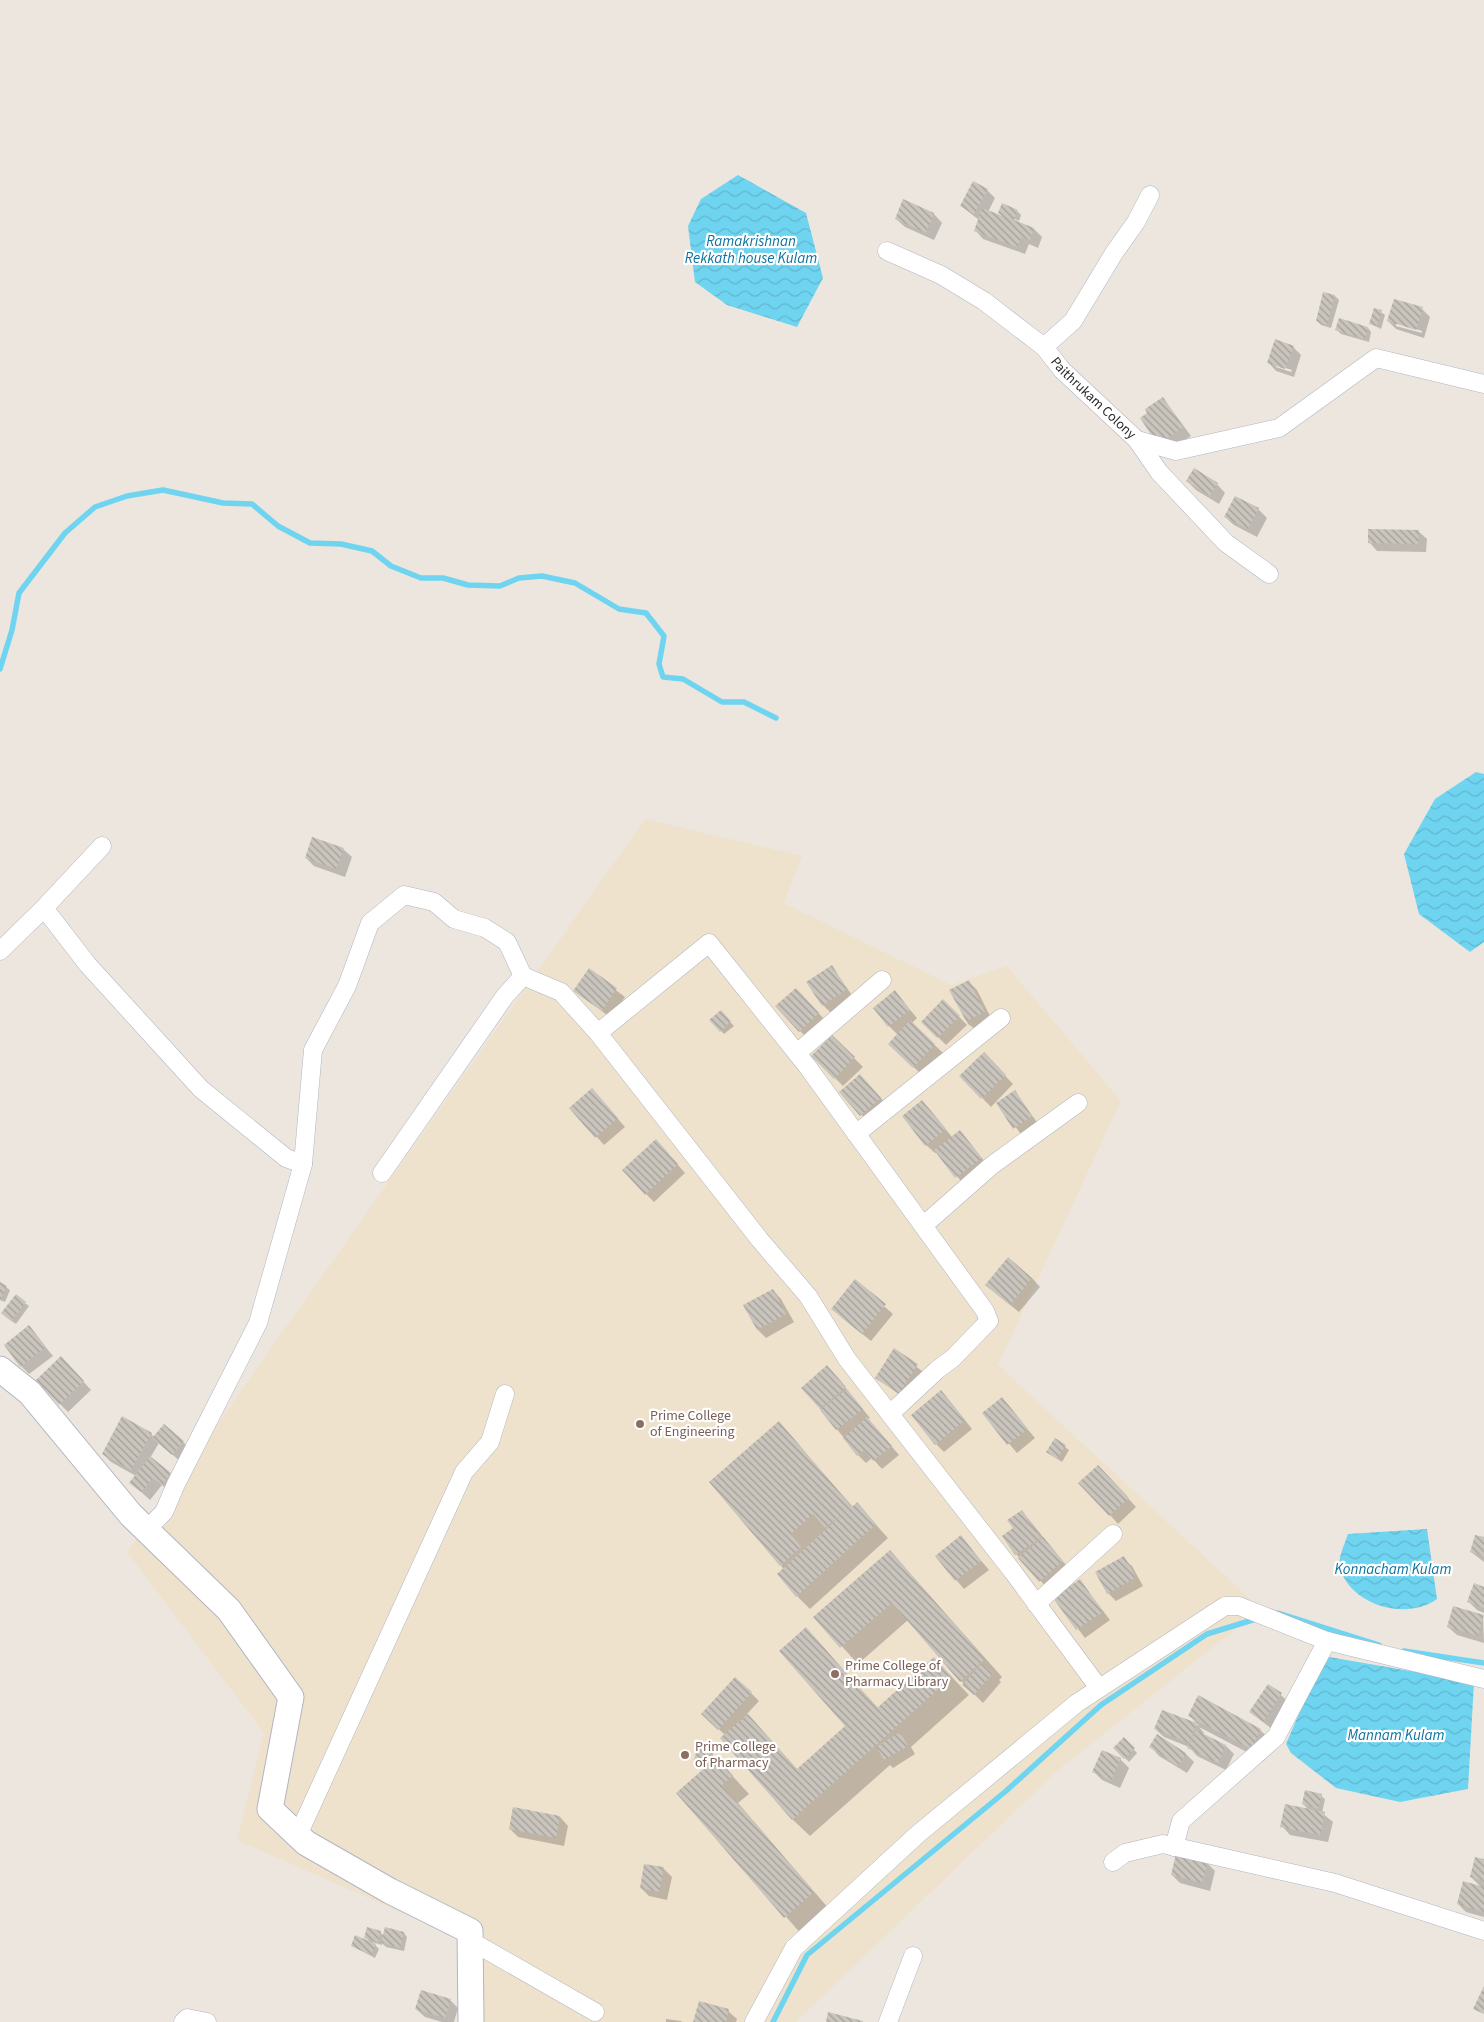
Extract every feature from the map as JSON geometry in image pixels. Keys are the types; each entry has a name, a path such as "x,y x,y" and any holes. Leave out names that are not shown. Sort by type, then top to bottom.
{"street":[{"name":"Paithrukam Colony","path":"1150,195 1136,222 1114,253 1074,322 1044,347 1062,370 1136,440 1176,451 1279,428 1376,358 1484,384"},
{"path":"887,252 941,275 984,301 1044,347"},
{"path":"1136,440 1159,472 1226,543 1269,574"},
{"path":"1159,472 1176,451"},
{"path":"0,952 102,846"},
{"path":"146,1530 164,1512 176,1484 258,1323 302,1164 313,1050 347,986 370,923 404,895 434,902 454,918 484,928 507,942 523,976 561,992 598,1033 760,1240 808,1296 847,1359 1099,1688"},
{"path":"44,908 88,966 201,1089 286,1158 302,1164"},
{"path":"598,1033 709,943 798,1054 924,1225 951,1266 986,1311 989,1321 953,1358 936,1370 890,1414"},
{"path":"382,1173 505,996 523,976"},
{"path":"798,1054 882,980"},
{"path":"856,1134 1002,1018"},
{"path":"924,1225 991,1166 1078,1103"},
{"path":"0,1370 30,1393 131,1515 229,1610 291,1696 270,1809 306,1843 390,1891 470,1931 471,2022"},
{"path":"298,1835 464,1472 490,1442 506,1394"},
{"path":"1036,1604 1113,1534"},
{"path":"754,2022 794,1948 918,1834 1077,1703 1225,1606 1239,1606 1327,1641 1484,1679"},
{"path":"1174,1847 1181,1821 1276,1737 1327,1641"},
{"path":"1113,1862 1125,1854 1163,1844 1335,1884 1484,1931"},
{"path":"471,1942 596,2012"},
{"path":"888,2022 913,1956"},
{"path":"183,2022 187,2018 207,2022"}],"shaded area":[{"name":"Prime College of Engineering","path":"645,819 802,856 784,903 951,985 1007,966 1121,1101 998,1365 1261,1609 1056,1772 796,2022 457,2022 459,1938 237,1840 264,1733 127,1552"}],"water":[{"name":"Ramakrishnan Rekkath house Kulam","path":"738,175 806,213 823,278 797,327 727,305 695,282 688,226 701,199"},
{"path":"1476,772 1484,774 1484,942 1470,952 1419,914 1404,854 1435,799"},
{"name":"Konnacham Kulam","path":"1427,1529 1437,1599 1425,1606 1411,1609 1396,1609 1381,1606 1368,1600 1356,1592 1346,1581 1339,1565 1348,1534"},
{"name":"Mannam Kulam","path":"1329,1657 1474,1682 1468,1789 1400,1802 1336,1788 1291,1753 1286,1744 1304,1702"}],"building":[{"path":"973,181 988,189 974,214 960,206"},
{"path":"903,199 934,213 926,233 895,219"},
{"path":"1002,203 1018,210 1014,220 1034,228 1030,240 1021,237 1017,247 974,231 982,208 1003,216 998,213"},
{"path":"1323,292 1335,295 1327,325 1316,321"},
{"path":"1394,299 1423,307 1416,330 1387,321"},
{"path":"1374,308 1382,310 1377,326 1369,324"},
{"path":"1339,318 1368,327 1365,339 1335,330"},
{"path":"1275,339 1294,346 1285,369 1267,363"},
{"path":"1163,397 1183,427 1158,445 1140,418 1147,413 1145,409"},
{"path":"1194,468 1218,483 1210,496 1186,481"},
{"path":"1235,496 1259,508 1248,529 1224,517"},
{"path":"1368,529 1419,530 1418,544 1368,543"},
{"path":"312,837 344,848 336,869 305,858"},
{"path":"832,965 847,989 822,1006 806,982"},
{"path":"589,968 617,988 602,1011 573,991"},
{"path":"969,980 985,1012 966,1021 949,990"},
{"path":"796,988 819,1013 799,1032 775,1006"},
{"path":"895,990 910,1010 888,1027 873,1008"},
{"path":"943,999 960,1016 937,1038 921,1022"},
{"path":"721,1010 731,1021 720,1032 709,1020"},
{"path":"910,1020 935,1044 913,1068 888,1044"},
{"path":"832,1035 855,1057 834,1079 811,1056"},
{"path":"984,1052 1006,1075 981,1099 959,1076"},
{"path":"860,1074 881,1098 860,1116 839,1092"},
{"path":"592,1088 618,1118 595,1138 569,1108"},
{"path":"1015,1090 1032,1116 1013,1129 996,1103"},
{"path":"922,1100 946,1129 925,1146 902,1116"},
{"path":"960,1130 982,1158 955,1178 934,1150"},
{"path":"656,1139 678,1164 645,1195 622,1170"},
{"path":"1008,1257 1032,1278 1010,1305 985,1285"},
{"path":"855,1279 886,1304 862,1334 831,1309"},
{"path":"0,1282 7,1286 0,1300"},
{"path":"773,1289 786,1314 757,1330 743,1305"},
{"path":"16,1294 26,1302 11,1321 1,1313"},
{"path":"29,1325 46,1347 20,1367 4,1345"},
{"path":"894,1348 918,1364 899,1394 875,1378"},
{"path":"61,1356 84,1381 59,1405 36,1380"},
{"path":"827,1365 846,1387 820,1409 801,1388"},
{"path":"847,1389 863,1409 836,1430 820,1410"},
{"path":"941,1390 965,1420 935,1445 911,1415"},
{"path":"1002,1397 1028,1429 1007,1445 982,1413"},
{"path":"122,1416 152,1433 131,1470 102,1454"},
{"path":"867,1417 892,1446 873,1461 864,1450 857,1456 843,1438"},
{"path":"779,1421 852,1507 857,1502 876,1524 796,1597 777,1574 846,1511 825,1528 813,1514 791,1534 801,1547 780,1566 709,1482"},
{"path":"164,1424 184,1441 172,1455 152,1438"},
{"path":"1055,1438 1066,1445 1057,1459 1046,1452"},
{"path":"150,1456 171,1473 162,1485 153,1478 141,1492 129,1483"},
{"path":"1098,1465 1129,1498 1109,1516 1078,1483"},
{"path":"1022,1510 1041,1538 1015,1555 1002,1536 1013,1528 1007,1520"},
{"path":"961,1535 981,1561 955,1581 935,1556"},
{"path":"1475,1535 1484,1537 1484,1556 1470,1552"},
{"path":"1043,1537 1063,1561 1039,1582 1018,1558"},
{"path":"890,1550 985,1659 960,1682 892,1603 840,1648 813,1617"},
{"path":"1124,1556 1136,1577 1107,1594 1095,1572"},
{"path":"1080,1579 1103,1612 1076,1630 1053,1598"},
{"path":"1474,1583 1484,1587 1484,1608 1467,1602"},
{"path":"1453,1606 1484,1615 1478,1636 1447,1627"},
{"path":"806,1627 877,1708 934,1657 952,1677 792,1820 720,1738 748,1714 797,1769 845,1726 779,1651"},
{"path":"982,1663 993,1673 974,1695 962,1685"},
{"path":"735,1677 752,1692 718,1730 701,1714"},
{"path":"1268,1684 1282,1693 1263,1722 1249,1712"},
{"path":"1198,1695 1261,1729 1251,1749 1188,1716"},
{"path":"1162,1710 1197,1723 1189,1743 1154,1729"},
{"path":"1196,1730 1226,1745 1218,1763 1187,1748"},
{"path":"900,1732 908,1746 884,1760 876,1747"},
{"path":"1157,1734 1186,1753 1178,1766 1149,1747"},
{"path":"1124,1737 1135,1748 1124,1759 1113,1748"},
{"path":"698,1743 711,1746 707,1764 694,1761"},
{"path":"1102,1750 1121,1758 1111,1781 1092,1772"},
{"path":"717,1757 733,1776 722,1785 814,1892 784,1918 676,1793"},
{"path":"1305,1790 1322,1794 1318,1809 1302,1804"},
{"path":"1285,1804 1325,1812 1320,1835 1280,1827"},
{"path":"513,1807 560,1816 556,1838 509,1829"},
{"path":"1176,1854 1208,1862 1202,1883 1171,1875"},
{"path":"1475,1857 1484,1859 1484,1881 1470,1877"},
{"path":"644,1864 664,1867 659,1892 640,1888"},
{"path":"1463,1881 1484,1887 1484,1912 1457,1904"},
{"path":"367,1927 381,1931 378,1942 364,1938"},
{"path":"385,1927 404,1932 400,1948 381,1943"},
{"path":"355,1935 376,1944 371,1955 351,1946"},
{"path":"1484,1986 1484,2014 1473,2009"},
{"path":"421,1990 451,1999 445,2018 415,2009"},
{"path":"699,2001 729,2009 726,2022 693,2022"},
{"path":"828,2012 863,2021 863,2022 826,2022"}],"waterway":[{"path":"0,669 12,630 19,593 65,533 95,507 127,496 163,490 223,503 252,504 278,526 310,543 341,544 372,551 391,566 421,578 443,578 468,585 500,586 519,578 542,576 575,583 619,609 646,613 664,636 659,664 663,677 683,679 722,702 744,702 776,718"},
{"path":"1278,1613 1379,1645"},
{"path":"773,2022 807,1955 1006,1791 1101,1705 1207,1634 1259,1618"},
{"path":"1404,1651 1484,1663"}],"place":[{"name":"Prime College of Engineering","path":"640,1424"},
{"name":"Prime College of Pharmacy Library","path":"835,1674"},
{"name":"Prime College of Pharmacy","path":"685,1755"}]}
